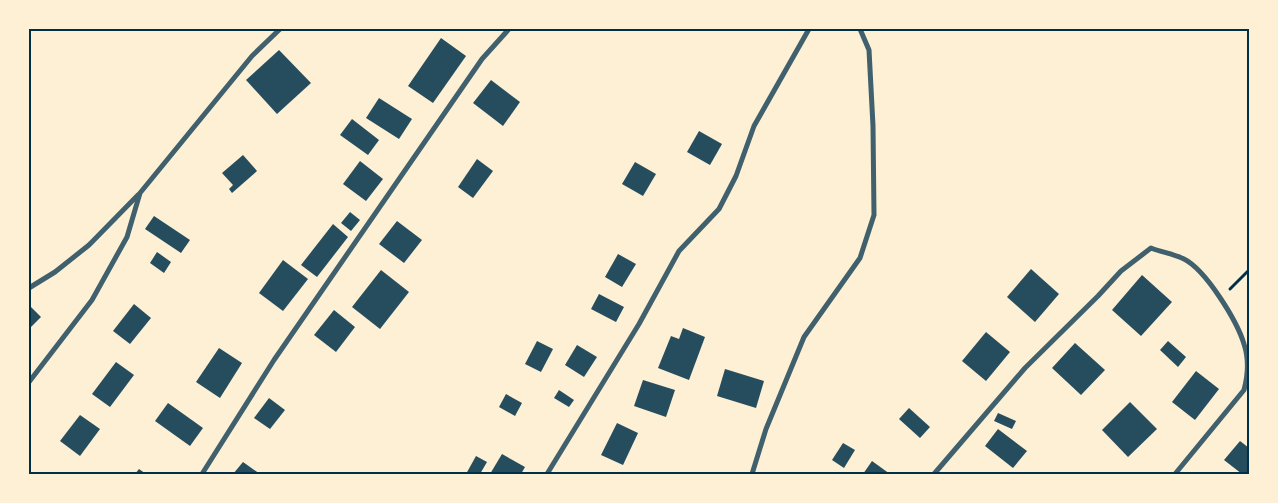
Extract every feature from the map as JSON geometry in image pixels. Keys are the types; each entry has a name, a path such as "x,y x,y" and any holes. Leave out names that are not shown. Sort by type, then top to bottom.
{"street":[{"path":"29,288 55,272 89,245 140,193 252,56 280,29"},
{"path":"202,474 274,360 482,59 509,29"},
{"path":"548,474 639,324 679,250 719,209 736,176 754,126 809,29"},
{"path":"752,474 766,430 804,337 860,258 874,215 873,126 869,50 860,29"},
{"path":"29,382 92,300 127,237 140,193"},
{"path":"934,474 1025,368 1121,271 1151,248 1185,259 1201,273 1221,298 1244,343 1247,355 1248,376 1244,390 1175,474"}],"path":[{"path":"1221,298 1249,270"}],"building":[{"path":"441,38 466,56 433,103 408,86"},
{"path":"279,50 311,83 277,114 246,80"},
{"path":"491,80 520,102 503,126 473,103"},
{"path":"379,98 412,119 399,139 366,118"},
{"path":"352,119 379,140 368,155 340,135"},
{"path":"699,131 722,144 710,165 687,152"},
{"path":"243,155 257,171 232,193 229,189 233,185 222,173"},
{"path":"477,159 493,171 473,198 458,187"},
{"path":"360,161 383,179 366,201 343,184"},
{"path":"635,162 656,174 643,196 622,184"},
{"path":"350,212 360,220 351,231 341,223"},
{"path":"154,216 190,240 181,253 145,229"},
{"path":"397,221 422,240 404,263 379,244"},
{"path":"333,224 348,237 317,277 301,265"},
{"path":"157,252 171,262 164,273 150,263"},
{"path":"618,254 636,264 622,287 605,277"},
{"path":"283,260 308,279 283,311 259,293"},
{"path":"1031,269 1059,294 1035,322 1007,297"},
{"path":"381,270 409,292 380,329 352,307"},
{"path":"1142,275 1172,302 1141,336 1112,310"},
{"path":"599,294 624,307 616,322 591,309"},
{"path":"134,304 151,318 130,344 113,331"},
{"path":"29,305 41,317 29,329"},
{"path":"334,310 355,327 336,352 314,335"},
{"path":"683,328 705,337 689,380 658,368 671,336 679,339"},
{"path":"986,332 1010,352 986,381 962,361"},
{"path":"537,341 553,349 541,372 525,364"},
{"path":"1168,341 1186,357 1178,367 1160,350"},
{"path":"1075,343 1105,370 1081,395 1052,368"},
{"path":"577,345 597,357 584,377 565,365"},
{"path":"219,348 242,363 220,398 196,382"},
{"path":"116,362 134,375 110,407 92,394"},
{"path":"725,369 764,381 756,408 717,396"},
{"path":"1196,371 1219,389 1195,420 1172,402"},
{"path":"643,380 675,390 666,417 634,406"},
{"path":"559,390 574,400 569,407 554,398"},
{"path":"506,394 522,403 515,416 499,407"},
{"path":"269,398 285,410 270,429 254,418"},
{"path":"1130,402 1157,429 1128,457 1102,430"},
{"path":"168,403 203,428 190,446 155,421"},
{"path":"909,408 930,427 920,438 899,419"},
{"path":"998,413 1016,421 1012,429 994,421"},
{"path":"80,415 100,429 80,456 60,441"},
{"path":"617,423 638,433 623,465 601,455"},
{"path":"998,429 1027,451 1013,468 985,446"},
{"path":"1240,441 1249,448 1249,474 1242,474 1224,460"},
{"path":"843,443 855,450 844,468 832,460"},
{"path":"502,454 525,467 521,474 490,474"},
{"path":"476,456 487,462 480,474 466,474"},
{"path":"872,461 890,474 863,474"},
{"path":"243,462 260,474 233,474"},
{"path":"139,469 146,474 135,474"}]}
